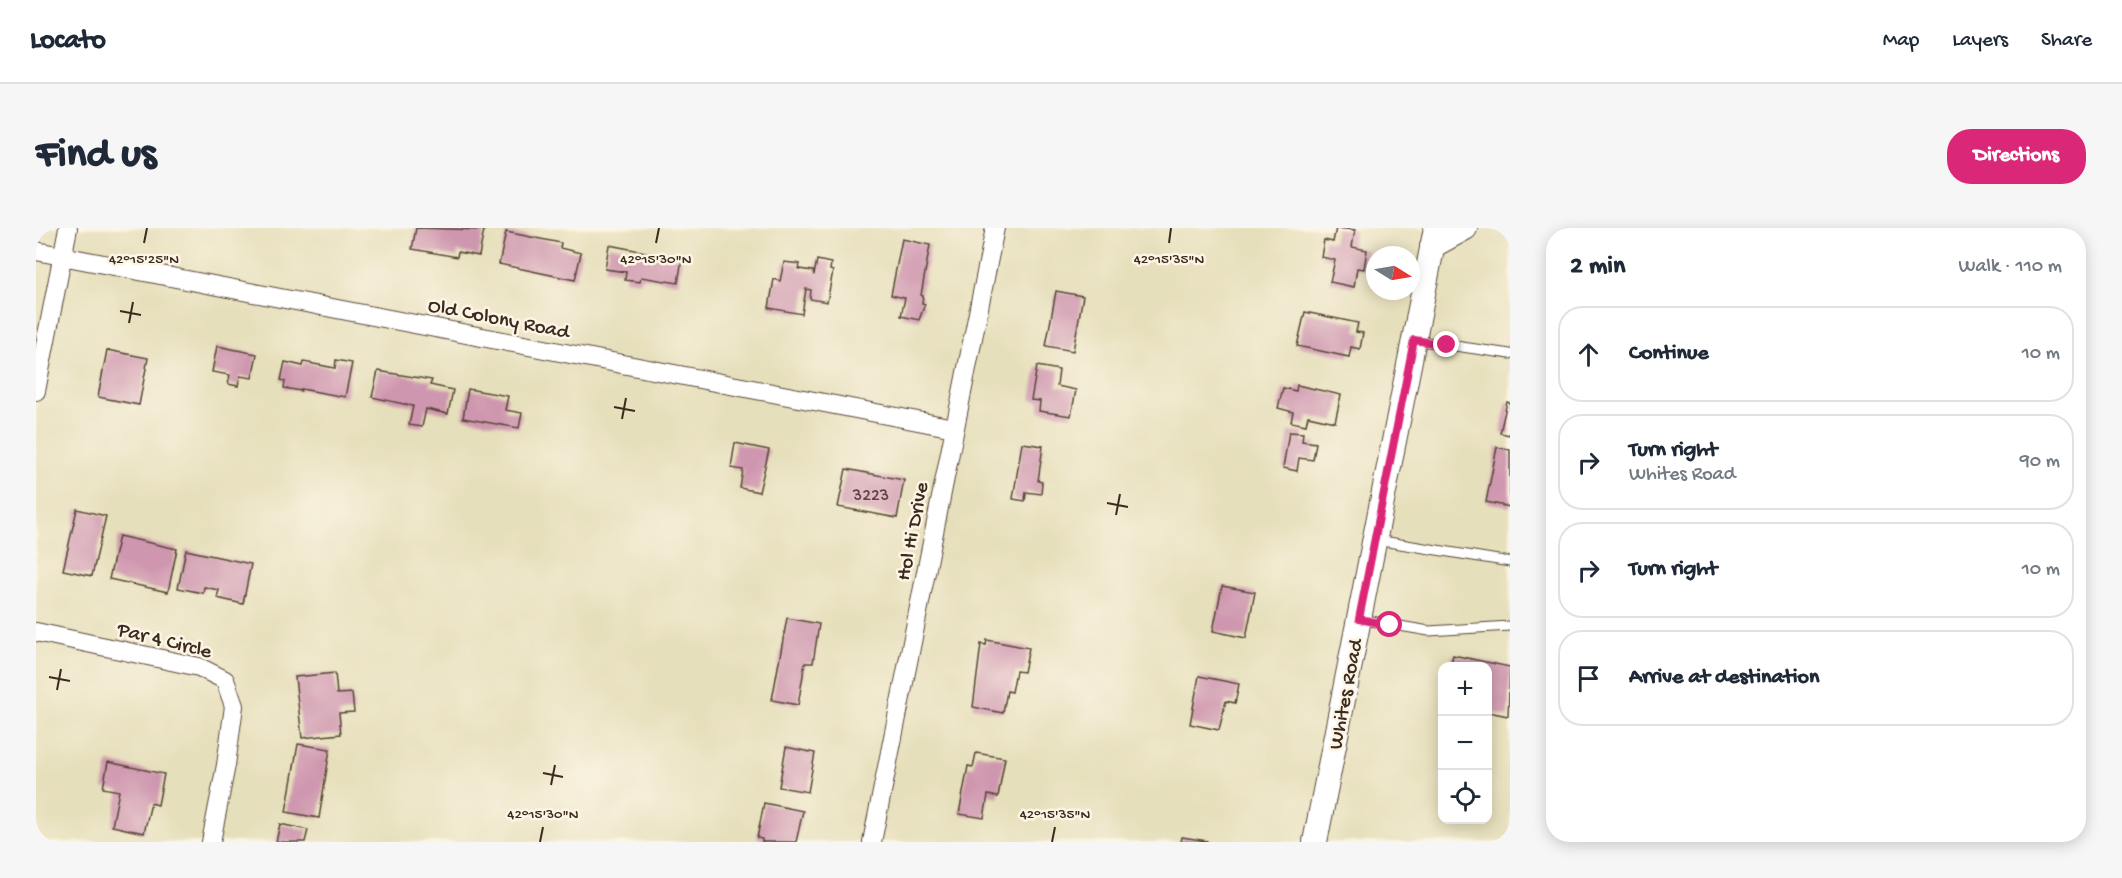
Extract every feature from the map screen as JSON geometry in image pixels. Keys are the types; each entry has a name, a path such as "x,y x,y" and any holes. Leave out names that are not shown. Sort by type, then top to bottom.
{"street":[{"path":"36,391 68,228"},
{"name":"Hol Hi Drive","path":"872,842 994,228"},
{"path":"1434,237 1464,228"},
{"name":"Whites Road","path":"1315,842 1434,237"},
{"name":"Old Colony Road","path":"36,251 954,428"},
{"name":"Par 4 Circle","path":"36,632 198,667 225,680 234,706 226,765 211,842"}],"lane":[{"path":"1414,340 1510,354"},
{"path":"1375,540 1510,562"},
{"path":"1359,619 1428,632 1510,626"}],"building":[{"path":"416,228 484,230 479,256 458,252 457,257 412,249"},
{"path":"1336,228 1355,230 1352,247 1366,250 1364,269 1357,268 1354,287 1330,282 1335,260 1321,257 1324,240 1333,242"},
{"path":"506,232 561,243 560,248 581,253 575,280 499,264"},
{"path":"902,239 930,245 921,295 923,296 922,303 925,304 919,320 901,316 905,298 891,295"},
{"path":"609,245 682,259 678,283 641,277 640,282 625,280 626,272 605,269"},
{"path":"817,260 831,263 830,270 833,271 827,302 810,299 811,290 806,289 802,314 769,308 774,279 780,281 784,262 800,264 799,269 813,271 814,275"},
{"path":"1056,291 1083,296 1073,351 1046,346"},
{"path":"1305,312 1358,323 1356,332 1363,333 1360,349 1351,347 1349,357 1297,346"},
{"path":"217,346 257,354 252,378 240,376 238,386 228,384 230,375 212,372"},
{"path":"107,350 148,358 139,405 98,397"},
{"path":"336,360 352,363 345,397 284,388 285,381 281,380 285,362 303,366 304,362 335,368"},
{"path":"1037,366 1059,370 1057,386 1076,390 1071,416 1039,411 1040,401 1031,400"},
{"path":"378,371 432,380 430,385 453,390 448,414 426,409 422,427 409,425 413,406 372,397"},
{"path":"1297,385 1341,395 1335,422 1308,416 1306,425 1291,422 1293,412 1278,408 1283,388 1296,391"},
{"path":"468,389 508,396 505,410 522,413 519,428 463,418"},
{"path":"1507,402 1510,403 1510,435 1500,433"},
{"path":"1289,432 1303,433 1302,441 1316,443 1313,460 1299,458 1297,471 1283,468"},
{"path":"735,443 769,450 759,492 740,488 743,470 731,468"},
{"path":"1022,443 1043,446 1038,481 1042,482 1041,494 1026,492 1025,501 1013,499"},
{"path":"1497,447 1510,450 1510,507 1486,502"},
{"path":"846,469 904,480 897,518 838,507"},
{"path":"77,509 106,516 92,576 63,570"},
{"path":"119,536 177,549 168,592 109,579"},
{"path":"186,550 251,564 243,604 217,598 219,590 204,587 203,593 178,588"},
{"path":"1222,586 1255,592 1246,638 1213,631"},
{"path":"787,618 819,624 813,663 805,663 798,705 772,700"},
{"path":"987,640 1029,648 1024,672 1016,671 1012,692 1007,691 1003,713 973,707 981,644 986,645"},
{"path":"1453,655 1486,662 1451,662"},
{"path":"1492,663 1510,667 1508,716 1492,713"},
{"path":"335,673 337,694 352,693 354,712 339,713 341,734 302,738 295,677"},
{"path":"1199,676 1239,684 1235,703 1226,701 1219,730 1190,724"},
{"path":"298,744 330,749 319,818 286,812"},
{"path":"786,747 815,753 808,792 779,787"},
{"path":"976,753 1005,758 998,797 988,795 984,818 959,814 968,766 973,767"},
{"path":"108,762 164,774 158,805 151,803 144,833 112,826 119,791 103,788"},
{"path":"764,803 803,811 796,842 762,842 762,839 757,838"},
{"path":"280,824 308,830 305,842 276,842"},
{"path":"1182,837 1207,841 1207,842 1181,842"}],"route":[{"path":"1390,625 1359,619 1414,340 1447,345"}]}
